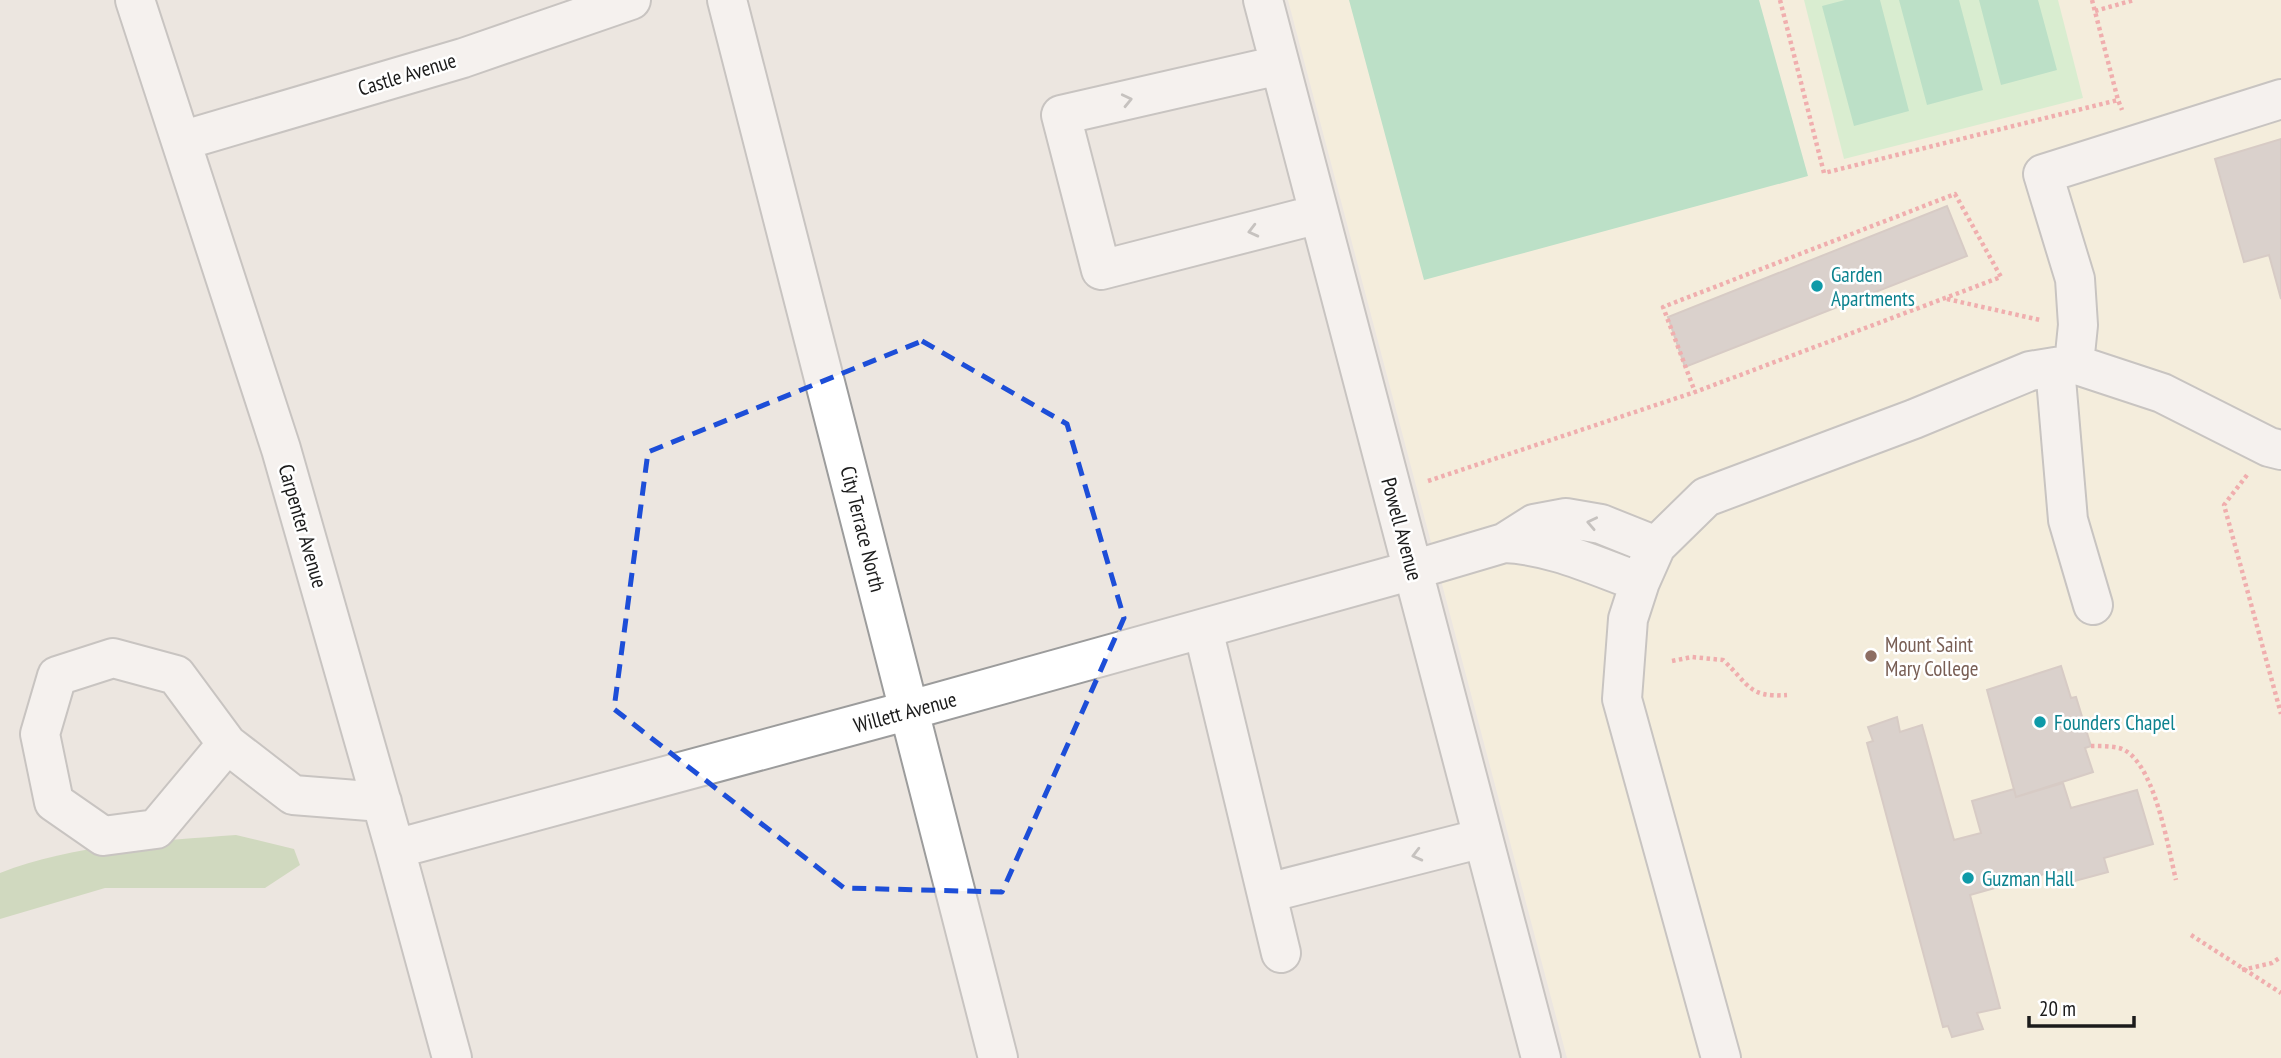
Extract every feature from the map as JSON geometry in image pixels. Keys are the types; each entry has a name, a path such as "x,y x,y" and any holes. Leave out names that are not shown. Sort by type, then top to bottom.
{"street":[{"name":"Carpenter Avenue","path":"135,0 281,449 452,1058"},
{"name":"Castle Avenue","path":"181,141 463,58 553,13 631,0"},
{"name":"City Terrace North","path":"727,0 998,1058"},
{"name":"Powell Avenue","path":"1262,0 1541,1058"},
{"path":"1280,65 1060,115 1101,270 1319,214"},
{"path":"2093,604 2068,520 2065,365 2078,325 2076,279 2043,174 2281,99"},
{"path":"1721,1058 1622,699 1628,620 1640,582 1656,546 1706,497 1914,419 2030,371 2065,365 2162,393 2269,447 2281,450"},
{"path":"1504,542 1534,524 1566,517 1601,524 1656,546"},
{"name":"Willett Avenue","path":"395,849 1203,629 1504,542"},
{"path":"1504,542 1553,550 1640,582"},
{"path":"1203,629 1281,953"},
{"path":"227,744 156,829 103,836 54,802 40,734 57,676 113,658 176,675 227,744 293,795 382,802"},
{"path":"1267,893 1483,838"}],"path":[{"path":"1780,0 1824,173 2118,100"},
{"path":"2092,0 2118,100 2127,119"},
{"path":"2095,11 2134,0"},
{"path":"1427,481 1695,392 2001,277 1955,194 1663,307 1695,392"},
{"path":"1945,299 2045,321"},
{"path":"2248,474 2224,505 2281,714"},
{"path":"1672,662 1692,657 1723,660 1754,693 1766,697 1787,695"},
{"path":"2091,746 2121,748 2140,765 2151,784 2176,880"},
{"path":"2191,935 2281,993"},
{"path":"2242,970 2281,957"}],"highlighted area":[{"path":"922,341 1067,424 1124,618 1002,892 844,888 614,709 648,452"}],"shaded area":[{"name":"Mount Saint Mary College","path":"1288,0 2281,0 2281,1058 1567,1058"}],"green space":[{"path":"1349,0 1759,0 1808,176 1424,280"},
{"path":"1804,0 2058,0 2083,98 1844,159"},
{"path":"1845,0 1880,0 1909,111 1854,126 1822,6"},
{"path":"1899,0 1959,0 1983,90 1927,105"},
{"path":"1979,0 2038,0 2057,70 2001,85"},
{"path":"236,835 294,849 300,865 265,888 105,888 0,919 0,873 28,863 116,845"}],"building":[{"path":"2281,139 2281,299 2269,255 2244,262 2215,159"},
{"name":"Garden Apartments","path":"1947,206 1967,256 1685,367 1668,317"},
{"name":"Founders Chapel","path":"2061,666 2071,698 2076,697 2091,746 2085,748 2093,772 2016,797 1987,690"},
{"name":"Guzman Hall","path":"1897,717 1900,732 1922,725 1954,840 1981,833 1972,801 2014,789 2016,797 2063,783 2071,808 2137,790 2153,844 2104,858 2108,872 2067,883 2062,869 1970,895 2000,1008 1977,1013 1983,1029 1952,1037 1948,1026 1943,1027 1867,743 1873,741 1868,727"}],"place":[{"name":"Garden Apartments","path":"1817,286"},
{"name":"Mount Saint Mary College","path":"1871,656"},
{"name":"Founders Chapel","path":"2040,722"},
{"name":"Guzman Hall","path":"1968,878"}]}
